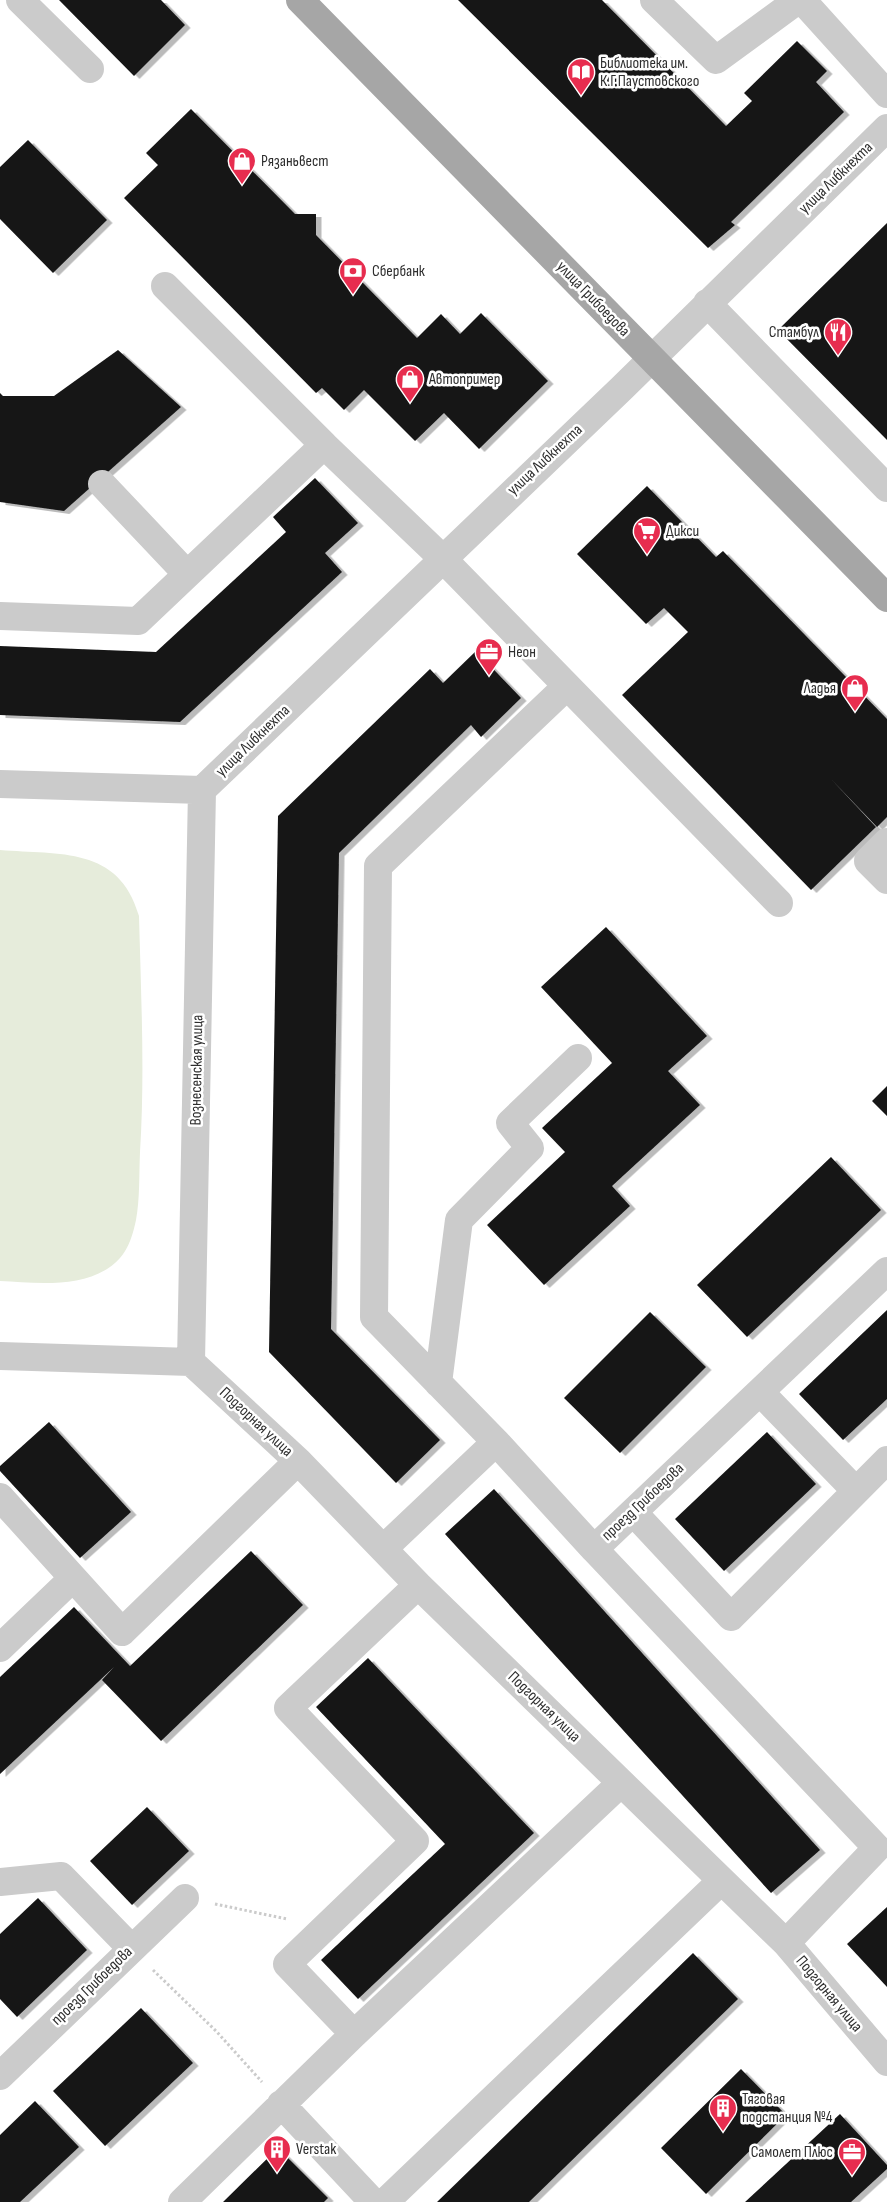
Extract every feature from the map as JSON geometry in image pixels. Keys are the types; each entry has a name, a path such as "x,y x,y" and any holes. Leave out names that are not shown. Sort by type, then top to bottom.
{"main road":[{"name":"улица Грибоедова","path":"306,2 887,598"}],"street":[{"path":"20,0 90,69"},
{"path":"654,0 716,60 800,0 887,94"},
{"name":"улица Либкнехта","path":"202,790 887,128"},
{"path":"165,286 324,445 442,558 779,903"},
{"path":"708,303 887,488"},
{"path":"0,616 138,621 324,445"},
{"path":"102,484 187,574"},
{"name":"проезд Грибоедова","path":"566,686 378,866 374,1317 496,1442 594,1548 887,1271"},
{"path":"0,784 202,790"},
{"name":"Вознесенская улица","path":"191,1362 202,790"},
{"path":"887,842 868,861 887,880"},
{"path":"438,1382 459,1220 530,1148 510,1123 578,1058"},
{"path":"0,1356 191,1362"},
{"name":"Подгорная улица","path":"191,1362 298,1461 418,1585 786,1943 884,2053"},
{"path":"760,1392 856,1491"},
{"path":"384,1548 496,1442"},
{"path":"633,1512 731,1617 887,1460"},
{"path":"0,1496 122,1632 298,1461"},
{"path":"594,1548 882,1848 786,1943"},
{"path":"0,1648 73,1578"},
{"path":"354,2034 287,1964 415,1841 288,1708 418,1585"},
{"path":"182,2202 354,2034 621,1783"},
{"path":"0,1882 61,1876 132,1948"},
{"path":"385,2202 721,1881"},
{"name":"проезд Грибоедова","path":"0,2076 185,1898"},
{"path":"281,2104 373,2202"}],"path":[{"path":"185,1898 325,1927"},
{"path":"132,1948 217,2032 281,2104"}],"green space":[{"path":"0,850 65,855 85,859 102,866 117,877 130,893 139,916 142,1093 139,1195 136,1220 126,1250 120,1258 108,1268 79,1280 47,1283 0,1281"}],"building":[{"path":"59,0 161,0 185,25 134,76"},
{"path":"458,0 602,0 726,126 752,101 744,93 797,41 827,71 816,82 844,112 731,222 735,225 708,248"},
{"path":"191,109 295,214 316,214 316,235 417,338 441,314 460,334 481,313 548,381 479,449 444,413 415,441 364,390 344,410 322,388 316,393 124,198 158,165 146,153"},
{"path":"28,140 107,220 53,273 0,219 0,167"},
{"path":"887,223 887,440 778,330"},
{"path":"118,350 181,407 64,511 0,502 0,393 3,396 54,396"},
{"path":"315,478 358,523 325,553 342,572 180,722 0,715 0,646 156,652 286,532 273,517"},
{"path":"647,486 716,557 723,551 887,719 887,817 877,827 830,778 876,827 811,890 622,695 688,632 664,608 646,624 577,554"},
{"path":"476,651 521,698 481,737 471,725 339,853 331,1329 440,1440 396,1483 269,1352 278,816 430,669 443,683"},
{"path":"606,927 707,1036 668,1071 700,1105 612,1186 630,1206 544,1285 487,1225 565,1152 542,1128 612,1063 541,987"},
{"path":"887,1086 887,1116 872,1101"},
{"path":"831,1157 881,1210 747,1337 697,1285"},
{"path":"887,1310 887,1399 843,1440 799,1394"},
{"path":"650,1312 706,1367 620,1453 564,1398"},
{"path":"49,1422 131,1512 80,1558 0,1471 0,1466"},
{"path":"767,1432 816,1484 724,1571 675,1519"},
{"path":"494,1489 820,1850 771,1893 445,1534"},
{"path":"251,1551 303,1605 161,1741 102,1680 114,1667 0,1774 0,1677 74,1607 130,1666"},
{"path":"368,1658 534,1833 358,1999 321,1960 445,1844 316,1707"},
{"path":"147,1807 189,1851 132,1905 90,1861"},
{"path":"38,1898 87,1950 17,2017 0,1999 0,1934"},
{"path":"887,1907 887,1987 847,1944"},
{"path":"693,1953 738,1999 529,2202 437,2202"},
{"path":"141,2008 193,2063 105,2146 53,2091"},
{"name":"Тяговая подстанция №4","path":"741,2069 786,2115 706,2194 661,2148"},
{"path":"35,2101 79,2147 20,2202 0,2202 0,2135"},
{"path":"840,2114 887,2165 887,2169 851,2202 745,2202"},
{"name":"Verstak","path":"278,2148 328,2198 324,2202 223,2202"}],"place":[{"name":"Библиотека им. К.Г.Паустовского","path":"581,96"},
{"name":"Рязаньвест","path":"242,185"},
{"name":"Сбербанк","path":"353,295"},
{"name":"Стамбул","path":"838,356"},
{"name":"Автопример","path":"410,403"},
{"name":"Дикси","path":"647,555"},
{"name":"Неон","path":"489,676"},
{"name":"Ладья","path":"855,712"},
{"name":"Тяговая подстанция №4","path":"723,2132"},
{"name":"Verstak","path":"277,2173"},
{"name":"Самолет Плюс","path":"852,2176"}]}
